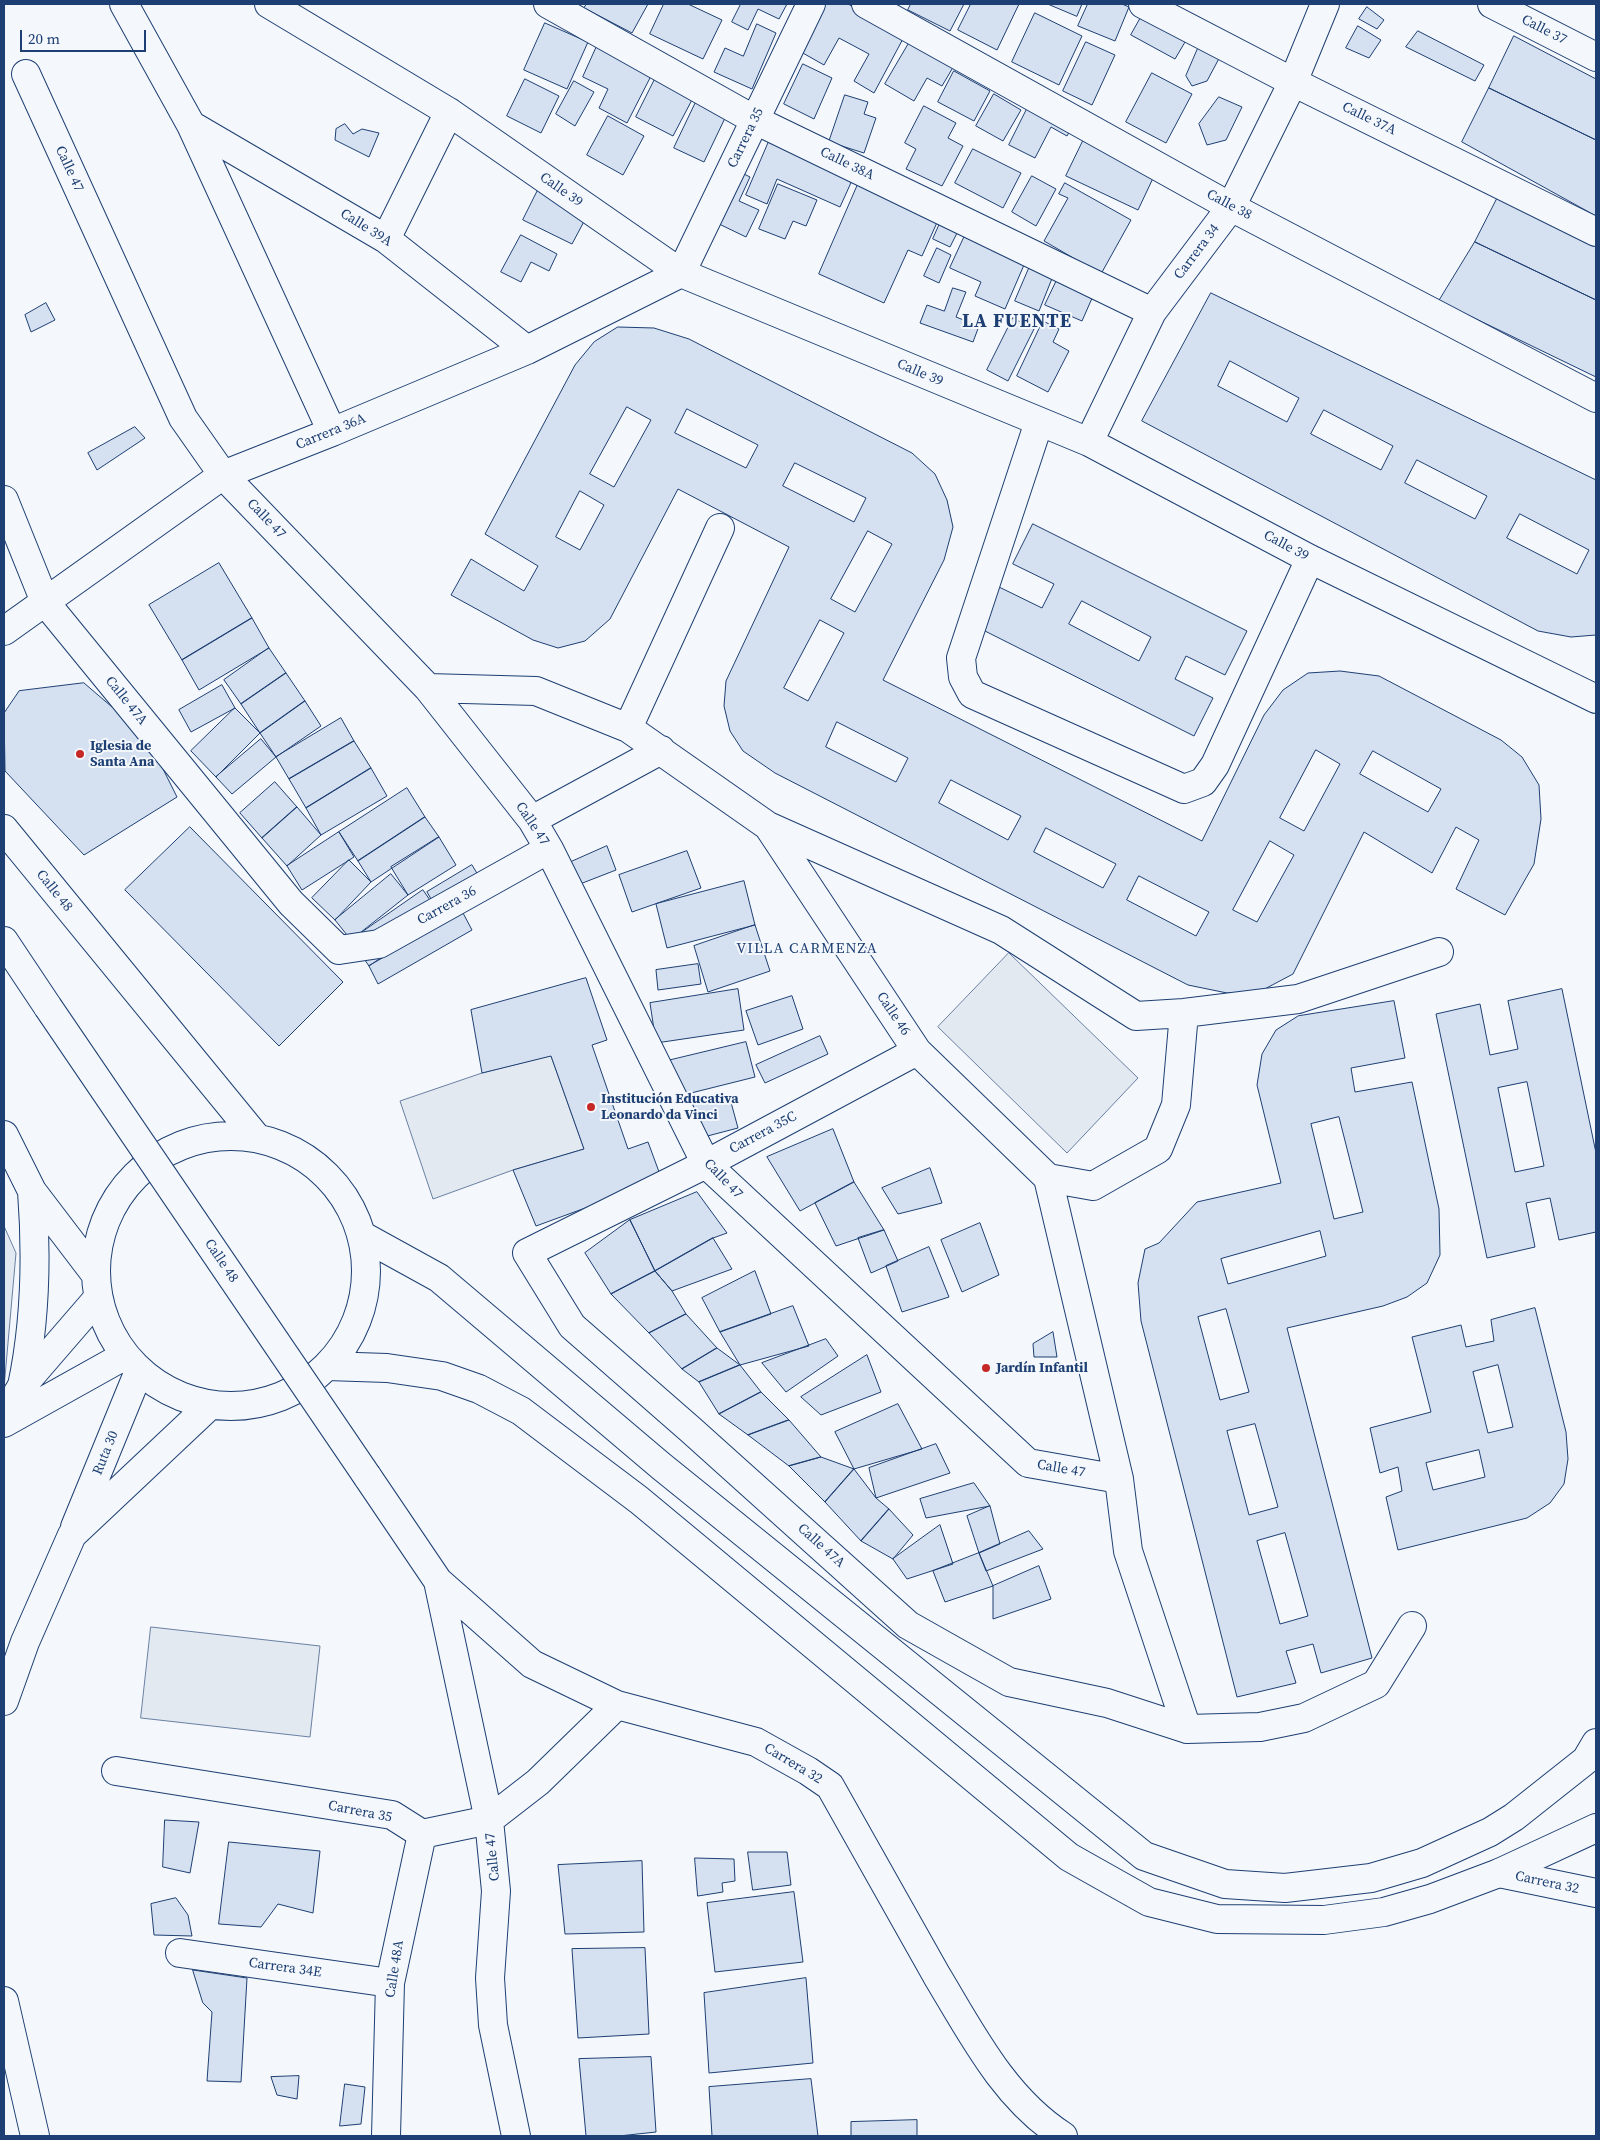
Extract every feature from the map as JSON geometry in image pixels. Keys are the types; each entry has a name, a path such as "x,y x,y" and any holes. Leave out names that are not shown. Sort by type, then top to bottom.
{"street":[{"path":"124,4 191,125 332,432"},
{"name":"Calle 39","path":"269,4 449,112 681,273 1089,442 1310,559 1596,698"},
{"name":"Calle 38A","path":"548,4 755,120 1152,312"},
{"name":"Carrera 35","path":"681,273 811,4"},
{"name":"Calle 38","path":"866,4 1231,207 1596,398"},
{"name":"Calle 37A","path":"1143,4 1293,82 1596,232"},
{"name":"Carrera 34","path":"1089,442 1152,312 1231,207 1293,82 1325,4"},
{"name":"Calle 37","path":"1492,4 1596,57"},
{"name":"Calle 47","path":"26,74 183,418 223,475 428,688 532,820 549,849 706,1164 1028,1463 1119,1479"},
{"path":"386,239 449,112"},
{"name":"Calle 39A","path":"191,125 386,239 527,350"},
{"name":"Carrera 36A","path":"4,631 223,475 332,432 527,350 681,273"},
{"path":"1039,422 961,658 963,677 972,694 1184,789 1203,782 1215,765 1310,559"},
{"name":"Calle 47A","path":"4,500 45,602 291,903 339,950"},
{"path":"628,728 720,528"},
{"path":"428,688 536,690 628,728 768,826 1001,930 1136,1016 1184,1013 1298,999 1439,952"},
{"path":"532,820 661,750"},
{"name":"Calle 46","path":"768,826 917,1051 1048,1178"},
{"name":"Calle 48","path":"4,829 257,1138"},
{"name":"Carrera 36","path":"339,950 379,944 549,849"},
{"name":"Calle 48","path":"4,941 438,1581"},
{"path":"1184,1013 1176,1105 1158,1149 1093,1186 1048,1178 1119,1479 1128,1551 1187,1728"},
{"name":"Carrera 35C","path":"527,1253 706,1164 917,1051"},
{"path":"4,1135 32,1191 97,1286"},
{"path":"227,1135 257,1138 288,1148 316,1166 344,1197 361,1235 366,1275 358,1315 343,1346 327,1366 312,1380 281,1397 250,1406 236,1407 209,1406 194,1402 165,1390 132,1363 108,1328 97,1286 96,1259 103,1226 118,1196 139,1171 167,1152 197,1140 227,1135"},
{"path":"22,1386 29,1354 35,1299 35,1235 32,1191"},
{"path":"361,1235 439,1278 660,1466 1144,1856 1225,1884 1285,1888 1370,1878 1422,1863 1490,1832 1514,1817 1586,1760 1596,1744"},
{"name":"Calle 47A","path":"527,1253 572,1326 908,1625 1009,1682 1107,1703 1187,1728 1260,1727 1304,1718 1376,1684 1412,1626"},
{"path":"4,1414 22,1386 97,1286"},
{"path":"4,1423 132,1363"},
{"name":"Ruta 30","path":"4,1701 28,1634 72,1535 132,1363"},
{"path":"327,1366 387,1368 442,1376 479,1389 521,1411 639,1500 1069,1858 1149,1902 1217,1919 1324,1920 1384,1912 1430,1899 1499,1873 1596,1828"},
{"path":"72,1535 209,1406"},
{"name":"Calle 47","path":"438,1581 489,1820 496,1891 490,1978 493,2025 516,2136"},
{"name":"Carrera 32","path":"438,1581 532,1664 617,1704 756,1742 808,1771 830,1786 972,2034 1007,2088 1051,2129 1063,2136"},
{"path":"422,1834 489,1820 538,1782 617,1704"},
{"name":"Carrera 35","path":"116,1771 392,1815 422,1834"},
{"name":"Calle 48A","path":"386,2136 390,1983 422,1834"},
{"name":"Carrera 32","path":"1499,1873 1596,1893"},
{"name":"Carrera 34E","path":"180,1952 390,1983"},
{"path":"4,2001 35,2136"}],"shaded area":[{"path":"1009,953 1138,1078 1067,1153 938,1027"},
{"path":"551,1056 584,1149 513,1170 433,1199 400,1101 482,1073"},
{"path":"4,1226 16,1253 4,1388"},
{"path":"151,1627 320,1646 310,1737 141,1718"}],"building":[{"path":"587,4 648,4 632,33 584,8"},
{"path":"664,4 688,4 722,20 703,59 650,34"},
{"path":"741,4 787,4 779,19 758,9 748,30 732,22"},
{"path":"818,4 848,4 905,35 874,93 854,81 869,54 839,38 824,65 794,48"},
{"path":"911,4 964,4 950,31 908,10"},
{"path":"971,4 1019,4 997,50 958,30"},
{"path":"1048,4 1082,4 1077,16"},
{"path":"1088,4 1122,4 1129,7 1115,41 1078,26"},
{"path":"1367,7 1384,20 1377,29 1359,19"},
{"path":"1144,12 1188,37 1175,59 1131,35"},
{"path":"1035,13 1082,36 1059,85 1012,62"},
{"path":"545,23 588,42 567,89 524,70"},
{"path":"757,24 776,33 752,89 714,72 725,48 743,56"},
{"path":"1358,26 1381,40 1369,58 1346,48"},
{"path":"1418,31 1484,65 1475,81 1406,47"},
{"path":"1514,36 1596,79 1596,140 1489,88"},
{"path":"912,38 955,64 942,86 927,78 914,101 885,84"},
{"path":"1202,39 1223,51 1207,81 1192,86 1186,76"},
{"path":"1086,42 1115,55 1092,105 1063,91"},
{"path":"597,46 652,74 627,123 599,108 608,89 583,77"},
{"path":"803,64 832,78 814,119 784,104"},
{"path":"954,71 990,91 974,121 938,102"},
{"path":"1152,73 1192,94 1166,143 1126,122"},
{"path":"656,77 694,96 673,136 636,117"},
{"path":"525,79 559,96 541,133 507,116"},
{"path":"574,81 594,92 575,126 556,114"},
{"path":"1489,88 1596,140 1596,216 1462,142"},
{"path":"994,94 1021,110 1003,141 976,126"},
{"path":"845,95 868,102 864,114 876,118 864,153 829,142"},
{"path":"1219,97 1242,107 1226,140 1207,145 1199,124"},
{"path":"1031,101 1074,123 1067,136 1051,127 1035,158 1009,145"},
{"path":"696,102 726,116 704,162 674,148"},
{"path":"924,106 956,123 948,138 963,146 942,186 906,169 916,149 905,143"},
{"path":"608,116 644,136 623,175 587,155"},
{"path":"345,124 353,134 362,129 379,133 369,157 335,140 336,129"},
{"path":"770,139 854,176 840,207 777,179 767,204 746,195"},
{"path":"1084,139 1155,174 1138,210 1066,176"},
{"path":"973,149 1021,173 1003,208 955,183"},
{"path":"740,172 750,177 739,201 759,210 746,237 717,223"},
{"path":"1032,176 1056,189 1036,226 1012,212"},
{"path":"859,182 939,218 922,256 908,250 884,303 819,274"},
{"path":"1065,183 1131,220 1101,274 1044,241 1068,198 1059,194"},
{"path":"778,184 817,200 806,226 793,221 785,239 759,229"},
{"path":"539,188 588,214 572,244 523,220"},
{"path":"1500,193 1596,242 1596,300 1475,242"},
{"path":"941,221 959,229 950,247 933,239"},
{"path":"967,231 1027,258 1005,309 975,296 981,282 950,268"},
{"path":"521,235 557,254 549,271 531,262 521,282 501,272"},
{"path":"1475,242 1596,300 1596,377 1439,301"},
{"path":"937,248 951,255 939,283 924,276"},
{"path":"1030,266 1053,276 1039,311 1015,301"},
{"path":"1057,280 1093,296 1082,321 1045,305"},
{"path":"953,288 966,292 956,317 979,326 973,342 920,323 927,305 944,311"},
{"path":"1211,293 1596,480 1596,635 1571,637 1538,631 1142,421","holes":["1230,361 1299,398 1287,422 1218,386","1324,410 1393,446 1381,470 1311,434","1417,460 1487,496 1475,519 1405,483","1520,514 1589,550 1577,574 1507,538"]},
{"path":"46,303 55,320 31,332 25,315"},
{"path":"1013,318 1034,329 1008,381 987,370"},
{"path":"1043,321 1059,329 1053,342 1069,351 1048,392 1017,376"},
{"path":"618,327 654,328 689,339 912,453 935,474 947,500 953,527 944,560 883,680 1202,841 1264,715 1283,690 1308,673 1340,671 1379,676 1501,740 1522,757 1539,785 1541,819 1534,864 1505,915 1456,889 1479,840 1456,827 1432,873 1364,832 1293,974 1259,992 1227,993 1188,985 775,773 743,751 730,731 724,706 726,681 789,547 678,489 610,619 585,641 558,648 533,640 451,595 471,559 524,591 538,566 485,534 575,365 594,342","holes":["627,407 651,420 614,487 590,474","687,409 758,445 746,468 675,433","795,463 866,498 854,522 783,486","580,491 604,505 580,550 556,537","868,531 892,544 855,612 831,599","820,620 844,633 808,701 784,688","837,722 908,758 896,782 826,747","1316,750 1340,764 1304,831 1280,818","1373,751 1441,789 1428,812 1360,774","951,780 1021,816 1008,840 939,803","1046,828 1116,864 1103,888 1034,852","1270,841 1294,855 1257,922 1233,910","1139,876 1209,912 1196,936 1127,900"]},
{"path":"135,427 145,438 97,470 88,453"},
{"path":"1033,524 1247,631 1225,675 1186,656 1175,679 1213,698 1194,736 979,628 999,587 1042,608 1054,584 1013,564","holes":["1082,601 1151,637 1139,661 1069,624"]},
{"path":"219,563 252,618 182,660 149,605"},
{"path":"252,618 269,648 199,690 182,660"},
{"path":"269,648 286,673 241,704 224,680"},
{"path":"286,673 305,701 260,733 241,704"},
{"name":"Iglesia de Santa Ana","path":"84,683 147,737 177,797 84,855 5,771 4,713 19,691"},
{"path":"222,685 235,708 191,732 179,710"},
{"path":"305,701 321,726 276,757 260,733"},
{"path":"235,708 260,733 216,777 191,751"},
{"path":"341,718 354,741 289,779 276,757"},
{"path":"261,739 276,757 232,794 216,777"},
{"path":"354,741 371,768 306,808 289,779"},
{"path":"371,768 387,796 321,835 306,808"},
{"path":"275,782 297,807 262,838 240,813"},
{"path":"407,788 425,817 358,861 339,832"},
{"path":"297,807 321,835 287,866 262,838"},
{"path":"425,817 439,837 371,882 358,861"},
{"path":"190,827 343,982 279,1046 125,890"},
{"path":"339,832 354,857 302,890 287,866"},
{"path":"439,837 456,865 408,895 391,867"},
{"path":"607,846 616,870 580,884 571,862"},
{"path":"687,851 701,888 632,912 619,875"},
{"path":"349,860 371,882 335,920 312,898"},
{"path":"472,865 486,888 441,916 427,892"},
{"path":"391,874 408,895 351,940 335,920"},
{"path":"744,881 755,925 667,948 656,904"},
{"path":"423,890 441,916 369,966 351,940"},
{"path":"463,913 472,930 378,984 369,966"},
{"path":"755,925 770,971 708,992 694,946"},
{"path":"698,964 701,984 658,990 656,970"},
{"name":"Institución Educativa Leonardo da Vinci","path":"586,978 607,1040 592,1045 628,1149 648,1142 662,1180 536,1226 513,1170 584,1149 551,1056 482,1073 471,1010"},
{"path":"738,989 744,1030 656,1043 650,1003"},
{"path":"1562,989 1596,1153 1596,1232 1559,1240 1550,1198 1526,1203 1535,1247 1487,1258 1436,1014 1480,1004 1490,1055 1518,1049 1508,1001","holes":["1527,1082 1544,1166 1515,1172 1498,1088"]},
{"path":"792,996 803,1029 758,1045 746,1011"},
{"path":"1394,1001 1405,1058 1351,1068 1355,1092 1412,1082 1439,1209 1440,1255 1427,1283 1407,1297 1383,1306 1287,1328 1372,1658 1321,1673 1313,1644 1286,1651 1296,1683 1237,1697 1141,1321 1138,1283 1145,1249 1159,1243 1197,1202 1281,1183 1257,1085 1262,1054 1276,1030 1298,1016","holes":["1339,1117 1363,1212 1334,1219 1311,1124","1320,1231 1326,1256 1228,1284 1221,1259","1226,1309 1249,1392 1220,1400 1198,1317","1255,1424 1278,1507 1249,1515 1227,1431","1285,1533 1308,1616 1280,1624 1257,1541"]},
{"path":"820,1036 828,1054 765,1083 756,1065"},
{"path":"746,1042 755,1077 675,1097 667,1061"},
{"path":"729,1095 738,1128 696,1139 688,1106"},
{"path":"833,1129 854,1182 800,1211 767,1157"},
{"path":"930,1168 942,1203 898,1214 882,1188"},
{"path":"854,1182 884,1230 836,1246 815,1203"},
{"path":"697,1192 727,1233 713,1238 655,1271 630,1220"},
{"path":"630,1220 655,1271 611,1294 585,1253"},
{"path":"980,1223 999,1275 962,1292 941,1240"},
{"path":"884,1230 898,1261 871,1273 858,1238"},
{"path":"713,1238 732,1269 672,1291 655,1271"},
{"path":"929,1247 949,1297 902,1312 886,1266"},
{"path":"655,1271 672,1291 686,1314 649,1333 611,1294"},
{"path":"755,1271 771,1314 720,1332 702,1298"},
{"path":"793,1306 809,1346 740,1365 720,1332"},
{"path":"1535,1308 1566,1432 1568,1459 1564,1484 1550,1503 1527,1518 1398,1550 1386,1497 1402,1491 1398,1467 1380,1473 1370,1428 1431,1412 1412,1337 1461,1325 1466,1347 1494,1341 1491,1320","holes":["1498,1365 1513,1427 1488,1433 1473,1372","1479,1450 1485,1477 1433,1490 1426,1463"]},
{"path":"686,1314 717,1348 682,1369 649,1333"},
{"path":"1053,1332 1057,1357 1034,1357 1033,1344"},
{"path":"826,1339 838,1356 786,1392 762,1363"},
{"path":"717,1348 740,1365 699,1382 682,1369"},
{"path":"867,1355 881,1392 821,1415 801,1397"},
{"path":"740,1365 761,1392 719,1414 699,1382"},
{"path":"761,1392 789,1420 748,1435 719,1414"},
{"path":"898,1404 922,1449 854,1469 835,1432"},
{"path":"789,1420 821,1457 789,1466 748,1435"},
{"path":"936,1444 950,1473 876,1498 869,1468"},
{"path":"821,1457 854,1469 825,1502 789,1466"},
{"path":"854,1469 876,1498 889,1509 861,1541 825,1502"},
{"path":"974,1483 990,1506 926,1518 920,1499"},
{"path":"990,1506 1000,1544 979,1553 967,1516"},
{"path":"889,1509 913,1535 893,1559 861,1541"},
{"path":"940,1525 953,1564 907,1579 893,1559"},
{"path":"1029,1531 1043,1549 986,1571 979,1553"},
{"path":"979,1553 993,1586 945,1602 933,1571"},
{"path":"1039,1566 1051,1599 993,1619 993,1586"},
{"path":"165,1820 199,1822 190,1873 163,1867"},
{"path":"229,1842 320,1851 313,1913 278,1904 261,1927 219,1924"},
{"path":"748,1852 787,1852 791,1885 753,1890"},
{"path":"695,1858 734,1859 735,1881 722,1883 723,1892 698,1896"},
{"path":"642,1861 644,1932 565,1934 558,1865"},
{"path":"794,1892 803,1962 715,1972 707,1903"},
{"path":"176,1898 188,1915 192,1936 154,1935 151,1904"},
{"path":"645,1948 649,2034 578,2038 572,1949"},
{"path":"193,1970 247,1978 241,2082 207,2081 212,2012 203,2003"},
{"path":"806,1978 813,2063 709,2073 704,1993"},
{"path":"651,2057 656,2132 619,2136 586,2136 579,2059"},
{"path":"299,2076 297,2099 277,2095 271,2077"},
{"path":"811,2079 818,2136 712,2136 709,2087"},
{"path":"345,2084 365,2087 361,2124 340,2126"},
{"path":"917,2120 917,2136 851,2136 851,2122"}],"place":[{"name":"Iglesia de Santa Ana","path":"80,754"},
{"name":"Institución Educativa Leonardo da Vinci","path":"591,1107"},
{"name":"Jardín Infantil","path":"986,1368"}],"district":[{"name":"LA FUENTE","path":"1017,322"},
{"name":"VILLA CARMENZA","path":"807,949"}]}
